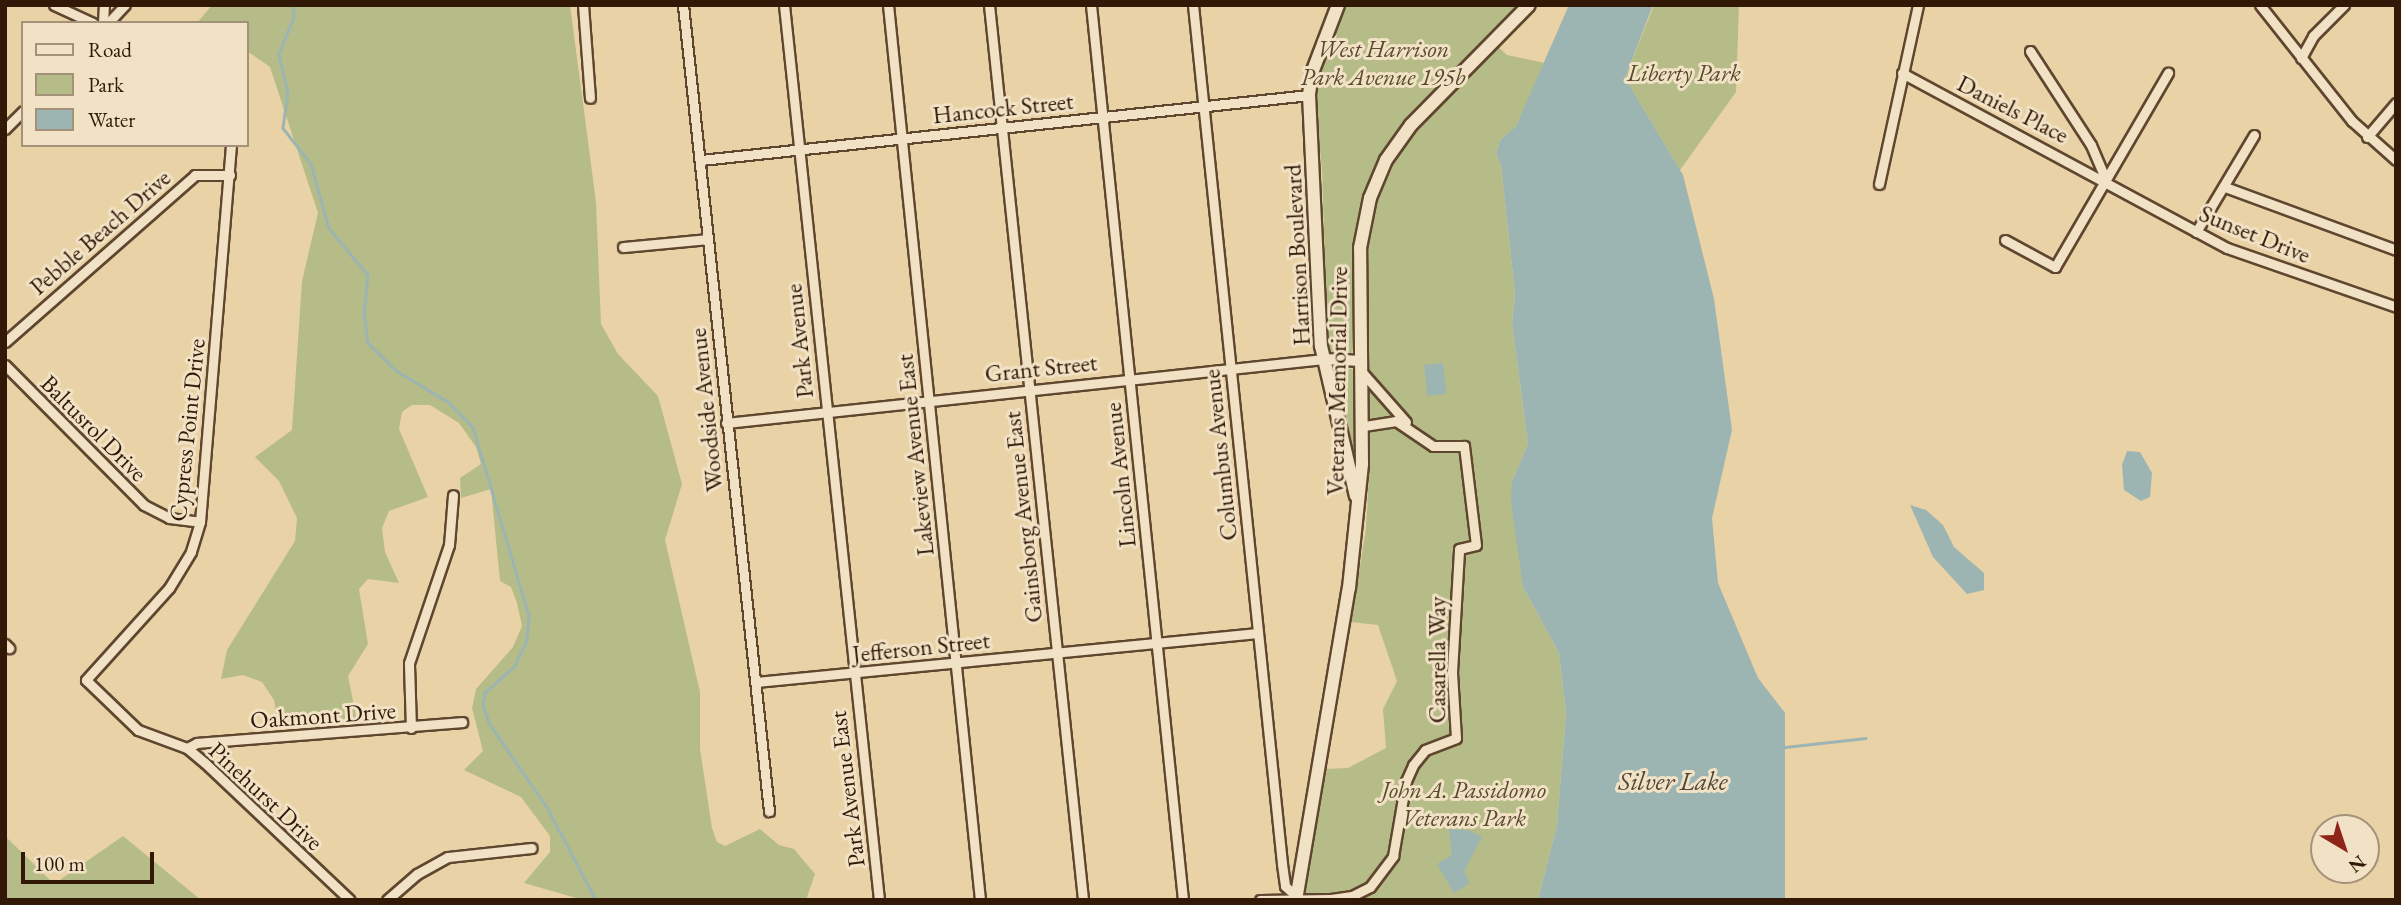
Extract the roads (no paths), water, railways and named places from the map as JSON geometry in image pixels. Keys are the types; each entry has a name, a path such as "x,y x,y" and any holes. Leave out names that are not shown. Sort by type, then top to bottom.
{"main road":[{"name":"Harrison Boulevard","path":"1338,5 1312,72 1309,95 1324,359 1358,503"},
{"name":"Veterans Memorial Drive","path":"1296,898 1349,589 1363,426 1360,248 1370,198 1386,160 1431,103 1529,5"}],"street":[{"path":"54,5 89,21"},
{"path":"108,21 125,5"},
{"path":"583,5 590,98"},
{"name":"Woodside Avenue","path":"684,5 769,811"},
{"name":"Park Avenue","path":"784,5 853,673"},
{"name":"Lakeview Avenue East","path":"888,5 927,401 958,663 980,900"},
{"name":"Gainsborg Avenue East","path":"989,5 1083,900"},
{"name":"Lincoln Avenue","path":"1091,5 1183,900"},
{"name":"Columbus Avenue","path":"1194,5 1285,886 1296,898"},
{"path":"1879,184 1918,5"},
{"path":"2260,5 2367,137 2396,160"},
{"path":"2301,58 2313,36 2344,5"},
{"path":"2030,51 2091,145 2106,180"},
{"name":"Daniels Place","path":"1902,73 2106,180"},
{"path":"2005,240 2055,267 2168,73"},
{"name":"Hancock Street","path":"701,160 1309,95"},
{"path":"2367,137 2396,103"},
{"path":"5,129 21,113"},
{"path":"2196,232 2254,135"},
{"name":"Cypress Point Drive","path":"86,680 169,587 191,552 200,522 231,147"},
{"name":"Pebble Beach Drive","path":"5,342 185,183 202,173 230,175"},
{"name":"Sunset Drive","path":"2106,180 2196,232 2267,264 2396,307"},
{"path":"2225,187 2396,250"},
{"path":"623,247 707,239"},
{"name":"Grant Street","path":"726,423 1324,359 1361,366"},
{"name":"Baltusrol Drive","path":"5,365 144,505 169,518 200,522"},
{"path":"1361,366 1409,426"},
{"path":"1363,426 1387,420 1409,426"},
{"name":"Casarella Way","path":"1261,900 1352,896 1386,872 1393,856 1406,781 1413,765 1426,750 1456,738 1452,672 1460,549 1475,545 1464,446 1433,446 1409,426"},
{"path":"411,728 410,663 449,545 453,495"},
{"name":"Jefferson Street","path":"756,682 1258,633"},
{"name":"Park Avenue East","path":"853,673 879,900"},
{"name":"Pinehurst Drive","path":"86,680 138,730 187,748 350,900"},
{"name":"Oakmont Drive","path":"187,748 197,743 463,722"},
{"path":"387,900 417,874 448,857 532,848"}],"water":[{"name":"Silver Lake","path":"1569,5 1653,5 1625,78 1683,175 1714,299 1732,430 1712,518 1718,583 1758,678 1785,713 1785,900 1538,900 1557,825 1566,713 1559,653 1523,587 1511,502 1512,481 1528,444 1512,324 1515,294 1501,165 1496,154 1500,140 1516,126"},
{"path":"1443,363 1446,394 1427,396 1424,365"},
{"path":"2127,451 2140,452 2152,473 2150,497 2141,501 2124,490 2122,465"},
{"path":"1910,505 1926,510 1943,525 1954,547 1984,573 1984,590 1967,594 1933,557"},
{"path":"1449,829 1468,830 1482,837 1464,871 1470,883 1454,893 1437,864 1452,855"}],"waterway":[{"path":"293,5 294,17 279,54 288,92 283,128 311,164 329,228 368,275 364,312 368,343 397,371 447,401 473,427 529,616 527,641 515,666 485,693 483,704 489,723 548,809 596,900"},
{"path":"1785,747 1866,738"}],"park label":[{"name":"West Harrison Park Avenue 195b","path":"1383,63"},
{"name":"Liberty Park","path":"1684,73"},
{"name":"John A. Passidomo Veterans Park","path":"1464,804"}]}
